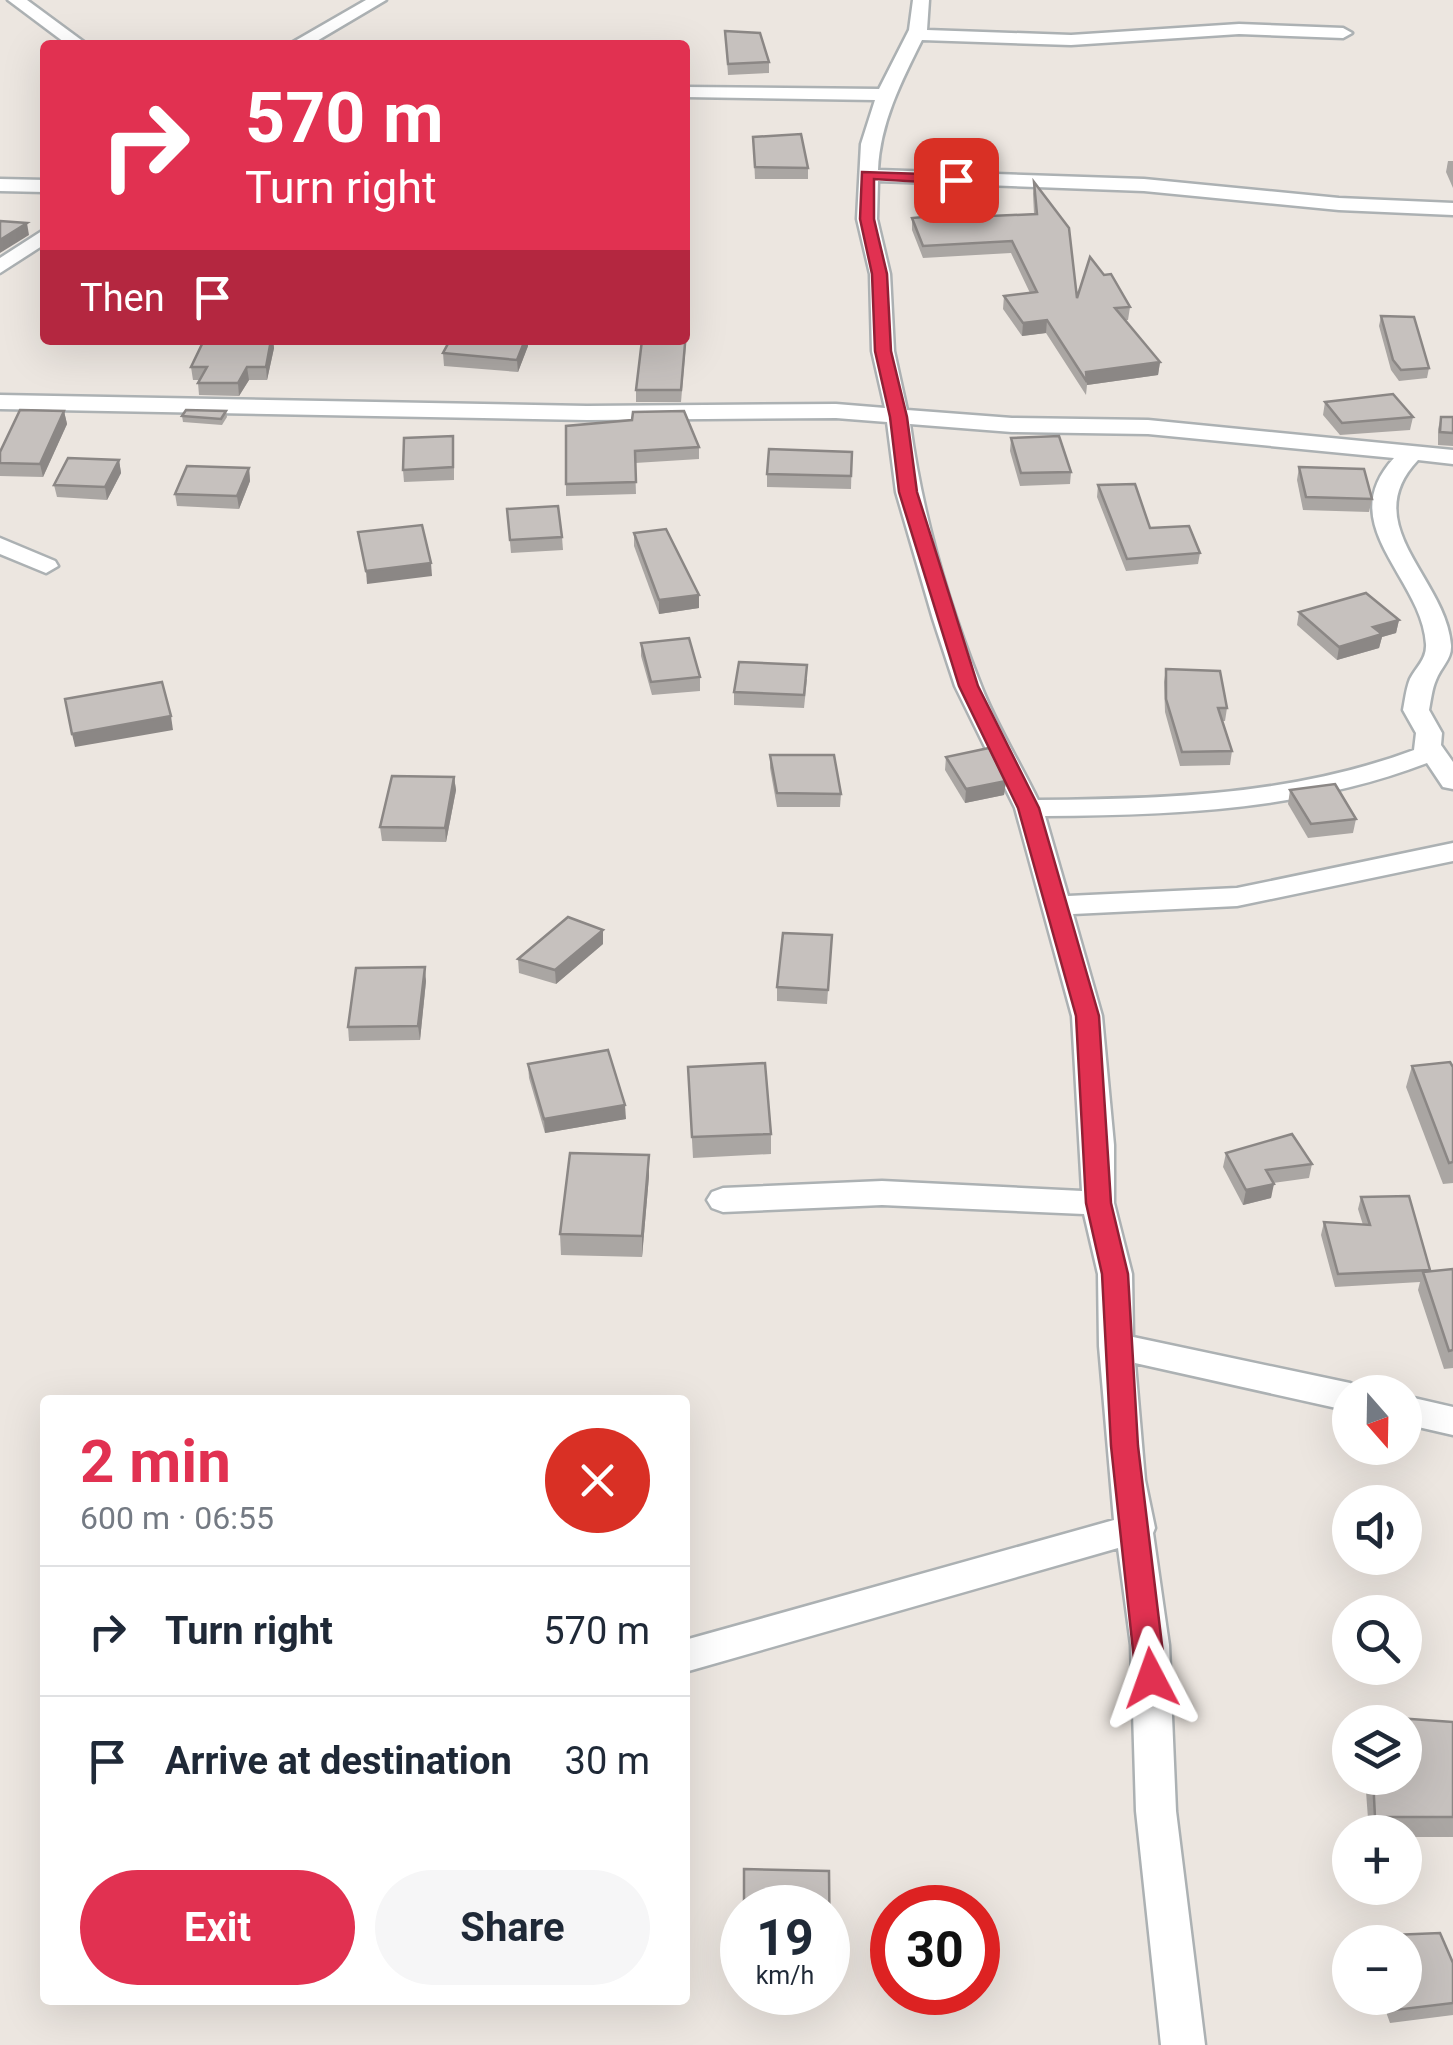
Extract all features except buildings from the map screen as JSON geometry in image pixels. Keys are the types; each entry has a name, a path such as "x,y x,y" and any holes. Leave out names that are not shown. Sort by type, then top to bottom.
{"street":[{"path":"16,0 72,40"},
{"path":"306,40 378,0"},
{"path":"921,0 916,35 886,94 870,144 867,219 880,274 883,351 898,417 908,492 946,618 968,686 1029,808 1087,1016 1098,1203 1115,1274 1116,1346 1128,1480 1150,1645 1156,1811 1183,2045"},
{"path":"916,35 1070,40 1239,29 1343,33"},
{"path":"690,92 886,94"},
{"path":"867,175 1144,185 1339,204 1453,209"},
{"path":"0,185 40,186"},
{"path":"0,267 40,239"},
{"path":"0,402 587,413 836,411 1012,425 1148,427 1453,457"},
{"path":"1029,808 1218,803 1396,768 1428,754 1429,734 1416,710 1423,679 1438,658 1437,631 1434,617 1394,546 1383,498 1389,479 1412,452"},
{"path":"0,545 46,566"},
{"path":"1428,745 1453,781"},
{"path":"1057,906 1237,897 1453,852"},
{"path":"723,1200 882,1193 1098,1203"},
{"path":"1116,1346 1332,1394"},
{"path":"1422,1414 1453,1421"},
{"path":"690,1655 1137,1528"}],"route":[{"path":"956,180 867,175 867,219 880,274 883,351 898,417 908,492 946,618 968,686 1029,808 1087,1016 1098,1145 1098,1203 1115,1274 1124,1446 1137,1528 1151,1678"}]}
